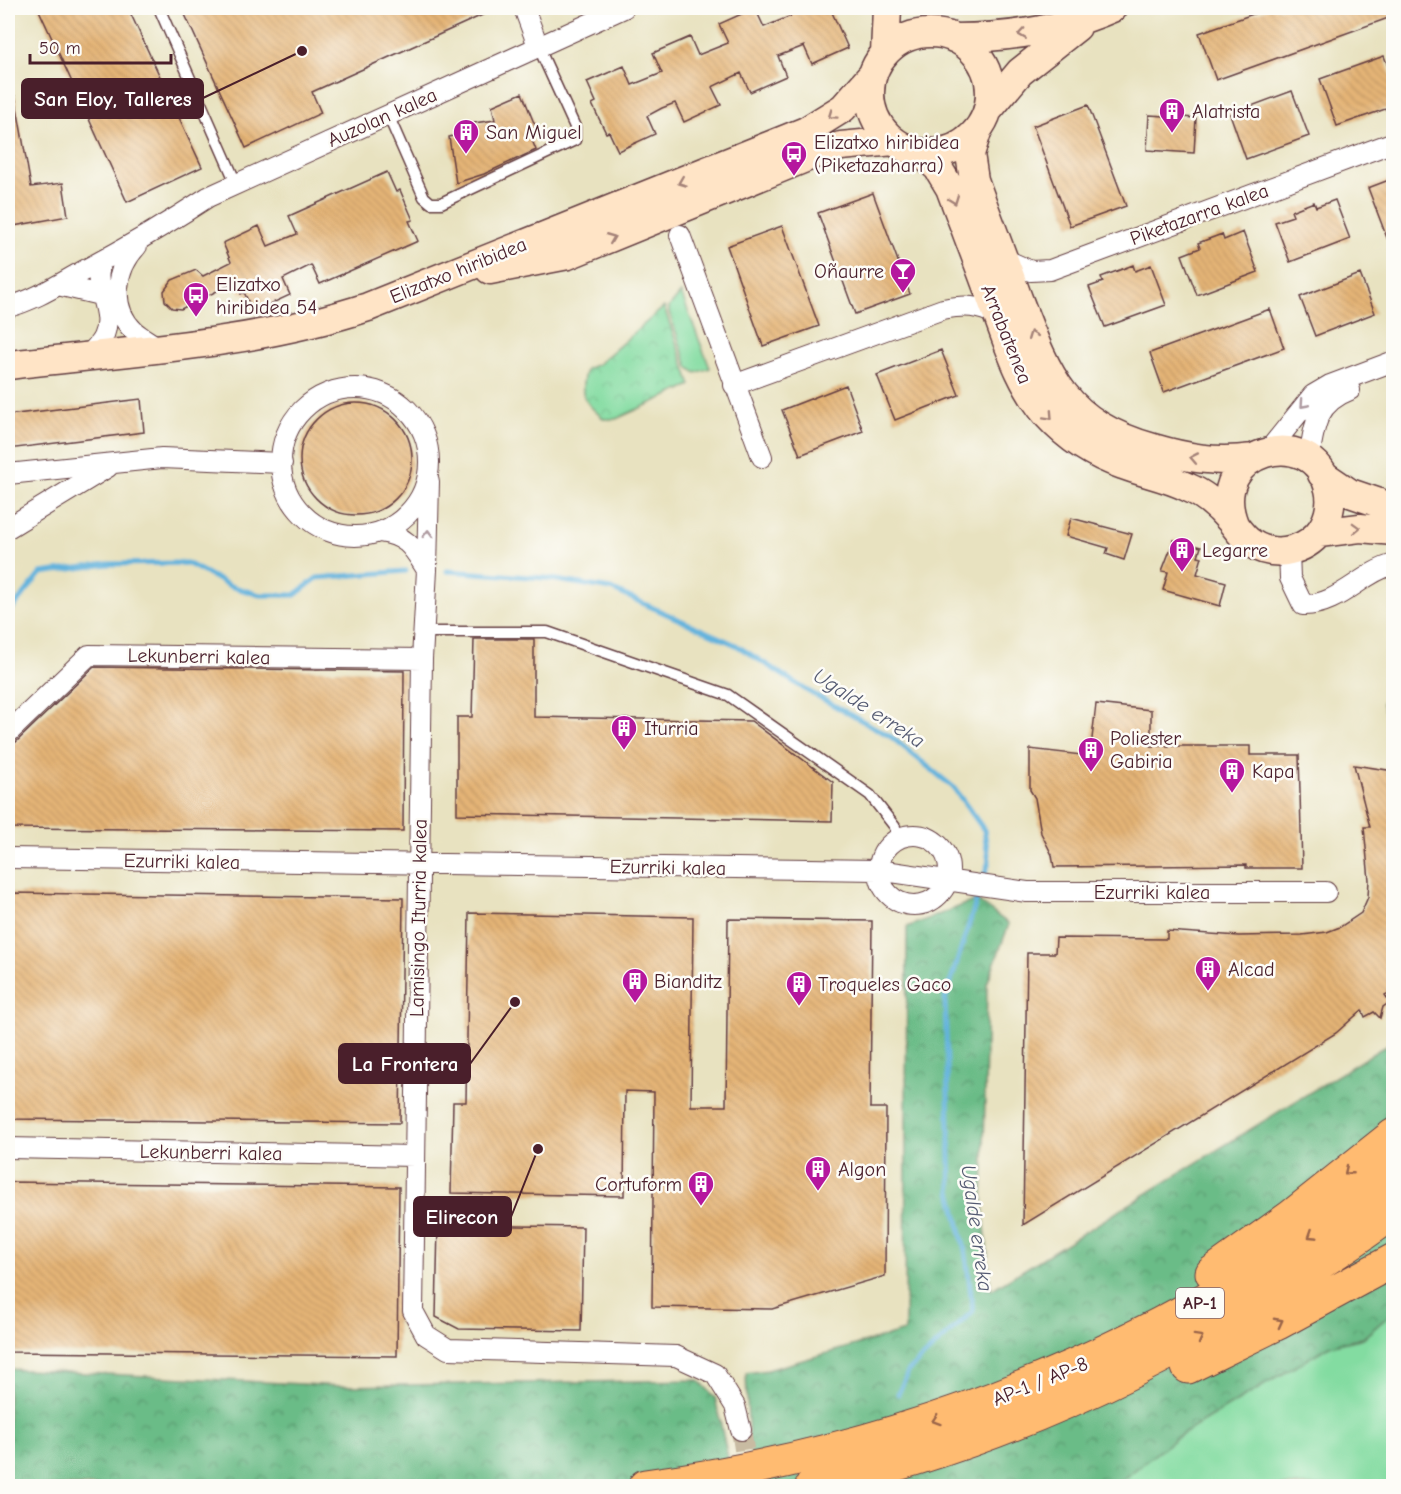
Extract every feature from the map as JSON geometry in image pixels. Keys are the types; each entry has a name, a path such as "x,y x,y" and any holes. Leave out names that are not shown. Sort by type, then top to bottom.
{"highway":[{"path":"991,1401 1013,1379 1106,1335 1217,1270 1292,1216 1394,1135"},
{"name":"AP-1 / AP-8","path":"645,1486 749,1470 811,1456 881,1437 991,1401 1094,1358 1186,1311 1304,1240 1394,1176"},
{"name":"AP-1 / AP-8","path":"812,1486 940,1450 1052,1409 1107,1385 1202,1336 1294,1281 1394,1212"},
{"path":"1052,1409 1089,1411 1161,1380 1278,1323 1394,1260"}],"main road":[{"path":"888,8 871,104 875,118 894,141 921,153 946,151 957,147 1038,56 1106,10"},
{"path":"893,8 941,35 970,48 982,62 991,90 983,120"},
{"path":"879,63 904,39 941,35 1028,33 1106,10"},
{"name":"Elizatxo hiribidea","path":"8,365 269,333 335,318 368,307 806,131 843,108 879,63"},
{"name":"Arrabatenea","path":"983,120 970,154 971,168 992,263 998,316 1027,388 1063,430 1106,459 1189,487 1214,504 1241,535 1257,547 1276,552 1289,551"},
{"name":"Elizatxo hiribidea","path":"8,376 238,348 338,327 480,273 568,255 815,154 841,146 894,141"},
{"name":"Arrabatenea","path":"921,153 945,177 1051,378 1063,394 1093,422 1128,441 1195,459 1223,461 1289,451 1350,493 1394,508"},
{"path":"1234,525 1229,513 1230,488 1242,466 1260,455"},
{"path":"1289,551 1311,541 1327,519 1330,504 1329,488 1315,467"},
{"path":"1319,533 1360,528 1394,531"}],"street":[{"path":"524,8 538,46"},
{"name":"Auzolan kalea","path":"8,307 33,298 58,285 236,183 624,8"},
{"name":"Piketazarra kalea","path":"992,263 1031,271 1050,270 1394,142"},
{"path":"680,235 762,456"},
{"name":"Auzolan kalea","path":"117,283 122,265 145,237"},
{"path":"88,356 103,338 107,324 97,270 100,262 113,264 119,303 128,323 157,347"},
{"path":"943,309 964,296 992,263"},
{"path":"58,285 100,295"},
{"path":"734,384 943,309 967,305 982,308 998,316"},
{"path":"1260,455 1313,395 1330,385 1394,360"},
{"path":"1315,467 1314,427 1330,400 1394,374"},
{"path":"348,388 374,390 389,395 410,411 424,432 430,467 429,481 406,517 380,532 359,537 339,535 315,525 296,507 281,471 282,446 298,415 317,398 348,388"},
{"path":"8,474 162,458 282,463"},
{"path":"8,528 112,464"},
{"name":"Lamisingo Iturria kalea","path":"429,481 422,658 413,1311 426,1335 448,1349 676,1356 715,1374 735,1406 741,1430"},
{"path":"380,532 403,538 414,548 427,570"},
{"path":"1289,551 1290,578 1303,605 1314,606 1331,600 1370,574 1394,564"},
{"name":"Lekunberri kalea","path":"8,733 89,655 422,658"},
{"path":"909,835 926,837 937,843 947,856 948,881 935,900 919,906 909,905 898,902 886,893 878,870 883,852 897,839 909,835"},
{"name":"Ezurriki kalea","path":"8,858 878,870 1027,892 1326,892"},
{"name":"Lekunberri kalea","path":"8,1149 415,1156"}],"lane":[{"path":"159,8 236,183"},
{"path":"388,115 424,197 436,204 452,199 575,140 575,127 538,46"},
{"path":"423,632 547,632 728,695 870,795 895,826 897,839"}],"green space":[{"path":"681,293 710,368 696,373 688,367 669,312 669,307"},
{"path":"664,307 691,385 616,419 604,419 584,398 583,386 586,369 598,364"},
{"path":"1393,695 1393,735 1382,703"},
{"path":"976,900 1009,924 987,984 983,1205 991,1290 1393,1041 1393,1312 1363,1338 1329,1346 1176,1438 1114,1486 759,1486 749,1446 746,1373 768,1370 905,1331 907,927"},
{"path":"1393,1312 1393,1486 1114,1486 1176,1438 1329,1346 1363,1338"},
{"path":"8,1369 342,1386 699,1380 715,1397 734,1486 8,1486"}],"building":[{"path":"38,8 128,8 202,167 127,202"},
{"path":"182,8 498,8 312,92 321,113 246,148"},
{"path":"755,8 764,27 791,16 787,8 830,8 848,48 812,64 804,46 778,56 786,76 750,92 741,73 712,87 721,105 684,122 675,103 662,108 647,116 655,134 618,151 592,104 596,102 587,82 624,66 632,85 662,73 653,53 690,37 698,55 728,43 719,24"},
{"path":"1270,8 1394,8 1394,16 1216,80 1199,33"},
{"path":"1384,56 1394,82 1394,106 1337,126 1320,79"},
{"path":"1292,91 1309,136 1246,159 1230,114"},
{"path":"522,93 536,128 528,130 536,150 484,174 456,183 449,137 475,130 474,123 495,120 492,106"},
{"path":"15,96 31,187 63,183 68,216 8,227 8,97"},
{"path":"1088,105 1126,206 1070,226 1033,126"},
{"name":"Alatrista","path":"1149,115 1196,118 1194,153 1147,150"},
{"path":"387,172 396,192 400,190 413,220 409,221 418,241 320,284 311,265 283,279 290,295 253,312 244,292 241,294 235,282 181,309 172,308 165,301 164,291 172,280 196,270 203,276 231,262 223,243 259,226 268,246 297,234 289,216"},
{"path":"1394,178 1394,251 1392,251 1368,188"},
{"path":"873,193 910,294 855,314 818,213"},
{"path":"1335,200 1350,239 1290,262 1275,222 1293,216 1291,211 1314,202 1316,207"},
{"path":"782,226 819,326 763,346 727,246"},
{"path":"1243,232 1258,272 1197,295 1182,255 1200,248 1198,243 1222,234 1224,240"},
{"path":"1133,265 1135,271 1151,265 1166,305 1105,327 1089,287 1103,282 1101,277"},
{"path":"1360,274 1375,313 1315,336 1300,297"},
{"path":"1270,309 1284,348 1164,392 1150,353"},
{"path":"941,350 959,395 895,420 877,375"},
{"path":"846,385 863,431 800,455 782,410"},
{"path":"141,399 144,432 8,449 8,415"},
{"path":"356,403 377,407 396,419 408,438 412,459 408,480 396,499 377,511 356,515 335,511 316,499 304,480 300,459 304,438 316,419 335,407"},
{"path":"1071,518 1132,534 1124,560 1106,554 1108,548 1066,536"},
{"name":"Legarre","path":"1174,540 1201,547 1198,556 1202,557 1197,574 1226,582 1220,606 1163,590 1168,572 1162,571"},
{"name":"Iturria","path":"474,639 534,639 534,717 751,721 833,782 832,821 457,814 457,717 472,717"},
{"path":"94,667 404,671 403,831 8,828 8,745 16,742"},
{"path":"1096,704 1151,710 1151,746 1250,746 1250,755 1299,755 1302,868 1246,868 1246,865 1054,867 1052,855 1041,833 1035,798 1030,790 1030,749 1090,756"},
{"name":"Alcad","path":"1354,765 1394,771 1394,990 1385,995 1390,1002 1383,1007 1380,1018 1374,1012 1365,1017 1362,1010 1336,1033 1023,1225 1027,953 1055,953 1056,938 1167,939 1167,931 1239,936 1302,935 1327,932 1340,927 1361,913 1368,897 1369,880 1364,827 1370,827"},
{"path":"8,893 403,898 400,1123 8,1119"},
{"path":"469,913 693,917 691,1106 726,1106 728,919 872,921 870,1108 886,1108 885,1276 772,1309 652,1307 654,1092 625,1091 624,1196 451,1193 453,1102 466,1102"},
{"path":"8,1182 399,1187 397,1356 8,1352"},
{"path":"438,1225 583,1227 581,1331 459,1329 436,1317"}],"waterway":[{"name":"Ugalde erreka","path":"8,614 41,573 108,564 187,563 230,586 260,595 295,595 317,578 406,571"},
{"name":"Ugalde erreka","path":"447,571 545,578 611,589 736,645 806,690 890,736 953,787 984,830 989,861 945,1000 951,1191 966,1255 973,1311 909,1370 898,1394"}],"tunnel":[{"path":"741,1430 750,1486"}],"place":[{"name":"San Eloy, Talleres","path":"302,51"},
{"name":"Alatrista","path":"1172,134"},
{"name":"San Miguel","path":"466,155"},
{"name":"Elizatxo hiribidea (Piketazaharra)","path":"794,177"},
{"name":"Oñaurre","path":"903,294"},
{"name":"Elizatxo hiribidea 54","path":"196,318"},
{"name":"Legarre","path":"1182,573"},
{"name":"Iturria","path":"624,751"},
{"name":"Poliester Gabiria","path":"1091,773"},
{"name":"Kapa","path":"1232,794"},
{"name":"Alcad","path":"1208,992"},
{"name":"La Frontera","path":"515,1002"},
{"name":"Bianditz","path":"635,1004"},
{"name":"Troqueles Gaco","path":"799,1007"},
{"name":"Elirecon","path":"538,1149"},
{"name":"Algon","path":"818,1192"},
{"name":"Cortuform","path":"701,1207"}]}
